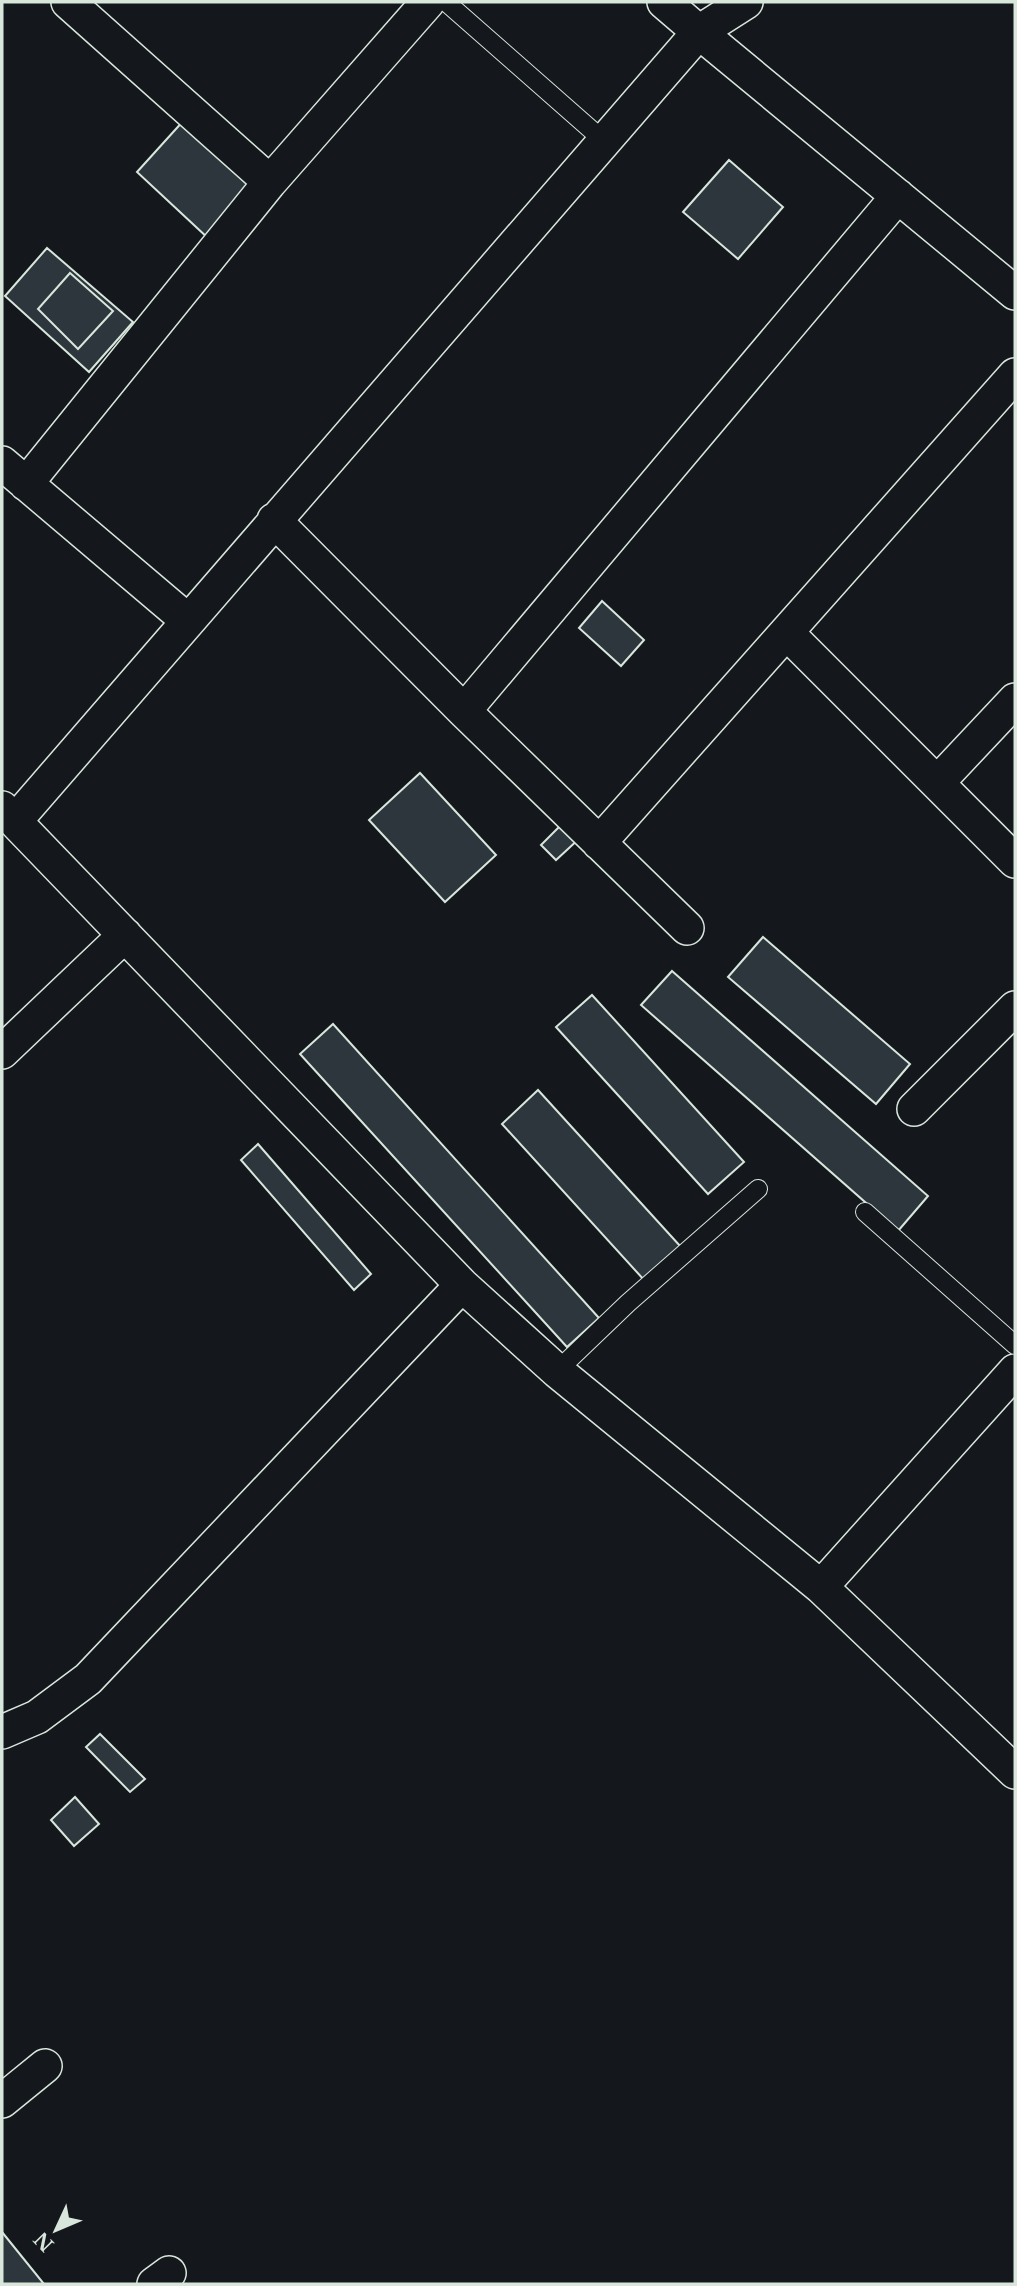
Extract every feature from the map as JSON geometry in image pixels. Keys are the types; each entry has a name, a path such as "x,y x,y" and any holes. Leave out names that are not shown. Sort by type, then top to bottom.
{"street":[{"path":"68,2 270,182"},
{"path":"187,620 14,474 428,2"},
{"path":"664,2 1015,293"},
{"path":"746,2 699,32 187,620 9,814 462,1285 557,1371 821,1587 1010,1756"},
{"path":"464,711 898,196"},
{"path":"599,843 1015,375"},
{"path":"275,520 464,711 687,928"},
{"path":"787,633 1015,861"},
{"path":"937,783 1015,700"},
{"path":"2,1052 125,934"},
{"path":"914,1109 1015,1008"},
{"path":"2,1732 37,1717 89,1679 462,1285"},
{"path":"821,1587 1015,1371"},
{"path":"2,2101 45,2066"}],"lane":[{"path":"446,2 604,141"},
{"path":"557,1371 628,1303 758,1189"},
{"path":"864,1213 1015,1345"}],"building":[{"path":"185,119 260,184 209,239 137,172"},
{"path":"729,160 783,207 738,259 683,212"},
{"path":"47,248 133,322 89,372 5,296"},
{"path":"70,273 113,311 78,349 38,309"},
{"path":"602,601 644,640 621,666 579,628"},
{"path":"420,773 496,855 445,902 369,820"},
{"path":"566,820 581,837 556,860 541,845"},
{"path":"763,937 910,1064 876,1104 728,977"},
{"path":"672,971 928,1196 898,1231 641,1005"},
{"path":"592,995 744,1162 708,1194 556,1027"},
{"path":"333,1024 599,1318 567,1347 300,1054"},
{"path":"538,1090 681,1247 645,1281 502,1124"},
{"path":"258,1144 371,1274 354,1290 241,1160"},
{"path":"100,1734 145,1779 130,1792 86,1747"},
{"path":"75,1797 99,1824 74,1846 51,1820"},
{"path":"2,2232 44,2284 2,2284"}]}
